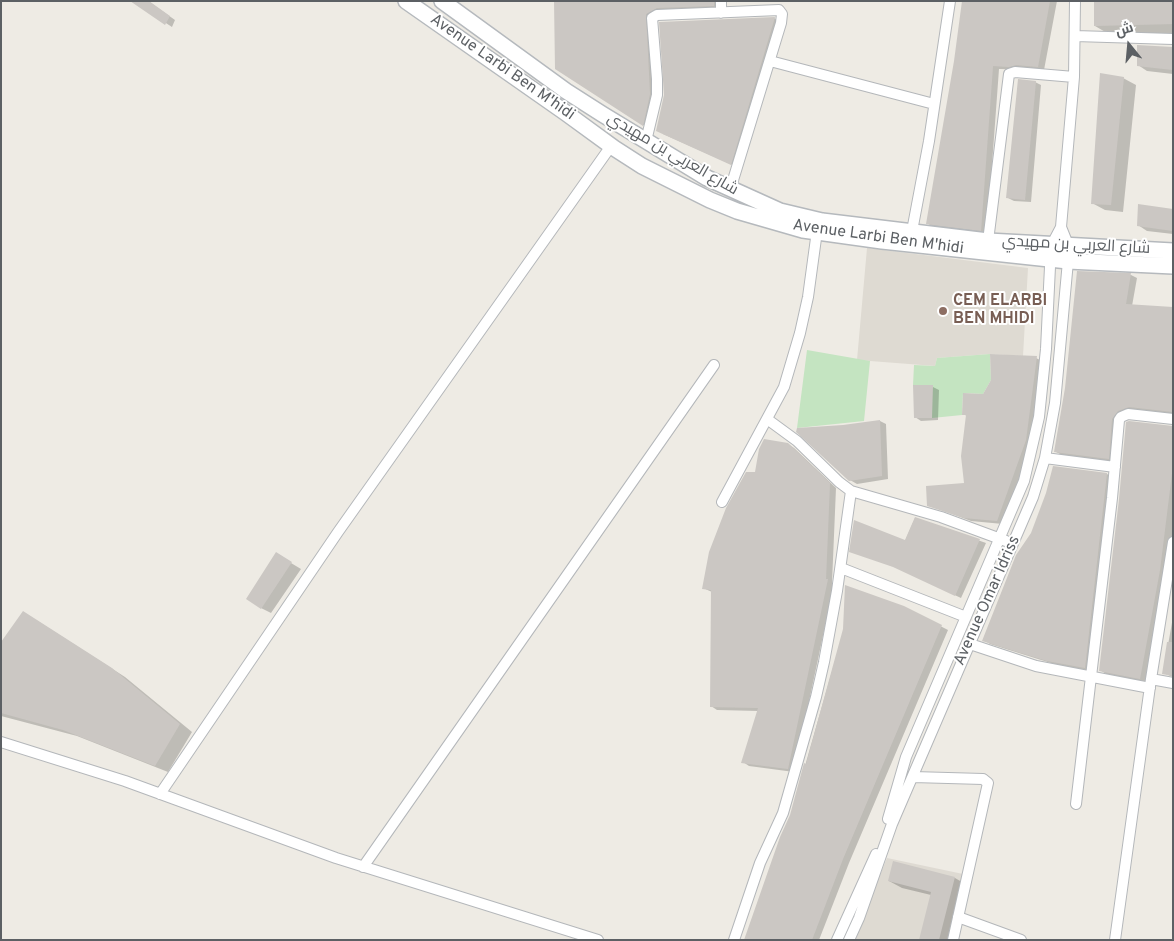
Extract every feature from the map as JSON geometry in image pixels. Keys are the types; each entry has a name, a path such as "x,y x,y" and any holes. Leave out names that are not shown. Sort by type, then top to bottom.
{"main road":[{"name":"Avenue Larbi Ben M'hidi","path":"406,1 611,146 642,166 710,200 803,230 896,242 1050,252"},
{"name":"شارع العربي بن مهيدي","path":"442,1 566,91 646,141 707,178 780,211 822,221 988,241 1068,254 1173,252"},
{"path":"1068,254 1173,266"}],"street":[{"path":"721,1 721,13"},
{"path":"912,231 950,1"},
{"path":"837,940 882,841 906,757 1024,481 1037,428 1046,349 1050,252 1061,227 1074,78 1075,1"},
{"path":"646,141 657,95 652,18 657,15 777,10 781,12 782,23 730,190"},
{"path":"1075,36 1173,39"},
{"path":"770,61 934,104"},
{"path":"988,241 1009,74 1014,72 1074,78"},
{"path":"160,794 338,532 611,146"},
{"path":"1061,227 1068,254"},
{"path":"722,502 784,387 800,333 808,297 816,231"},
{"name":"Avenue Omar Idriss","path":"849,940 892,824 1033,497 1045,458 1055,403 1068,254"},
{"path":"363,867 714,365"},
{"path":"1076,804 1119,420 1128,414 1173,419"},
{"path":"767,419 797,441 839,482 851,491 941,517 1012,543"},
{"path":"1045,458 1115,467"},
{"path":"734,940 760,862 783,813 800,758 824,662 841,568 851,491"},
{"path":"1115,940 1173,542"},
{"path":"841,568 966,617"},
{"path":"970,644 1036,666 1089,677 1151,684 1173,683"},
{"path":"1,742 125,781 363,867 598,940"},
{"path":"913,777 983,779 988,783 953,940"},
{"path":"958,917 1021,940"}],"shaded area":[{"name":"CEM ELARBI BEN MHIDI","path":"867,248 1028,268 1023,356 990,354 937,358 935,366 857,360"},
{"path":"887,858 963,874 947,940 853,940"}],"green space":[{"path":"807,350 870,361 864,421 797,428"},
{"path":"990,354 991,380 983,394 963,393 962,415 932,418 913,385 914,365 935,366 937,358"}],"building":[{"path":"130,1 149,1 170,16 165,25"},
{"path":"554,1 714,1 714,6 657,8 646,14 650,94 643,126 555,69"},
{"path":"962,1 1050,1 1038,67 1016,65 1009,67 993,66 981,231 926,224 954,61"},
{"path":"1094,1 1173,1 1173,24 1094,26"},
{"path":"775,17 731,165 656,131 664,95 659,22"},
{"path":"1137,45 1173,47 1173,70 1137,66"},
{"path":"1100,73 1124,77 1111,205 1091,204"},
{"path":"1018,79 1036,81 1025,200 1006,198"},
{"path":"1138,204 1173,209 1173,231 1137,226"},
{"path":"1077,271 1131,273 1126,304 1173,307 1173,412 1129,407 1118,411 1112,419 1109,459 1054,452 1065,388"},
{"path":"990,354 1037,356 1026,440 997,521 964,518 927,506 926,486 964,483 961,456 966,415 962,415 963,393 983,394 991,380"},
{"path":"913,385 933,385 932,418 914,418"},
{"path":"880,420 882,476 849,481 796,432 797,428"},
{"path":"1126,422 1173,426 1173,465 1160,570 1140,679 1099,671"},
{"path":"764,439 788,443 830,483 826,579 828,579 788,769 741,763 758,708 710,707 711,590 702,589 709,552 726,508 746,472 755,472 759,449"},
{"path":"1053,466 1107,473 1085,668 1047,661 982,641 1016,555 1031,533 1046,493"},
{"path":"915,517 980,539 955,596 893,567 849,552 854,520 905,540"},
{"path":"276,552 292,562 261,609 246,599"},
{"path":"845,585 904,606 942,625 843,859 812,940 744,940 780,837 790,815 804,763 806,764 843,629"},
{"path":"23,611 112,668 180,724 155,766 63,730 1,713 1,642"},
{"path":"1167,642 1173,642 1173,676 1162,674"},
{"path":"893,861 955,877 939,940 919,940 931,892 888,881"}],"place":[{"name":"CEM ELARBI BEN MHIDI","path":"943,311"}]}
